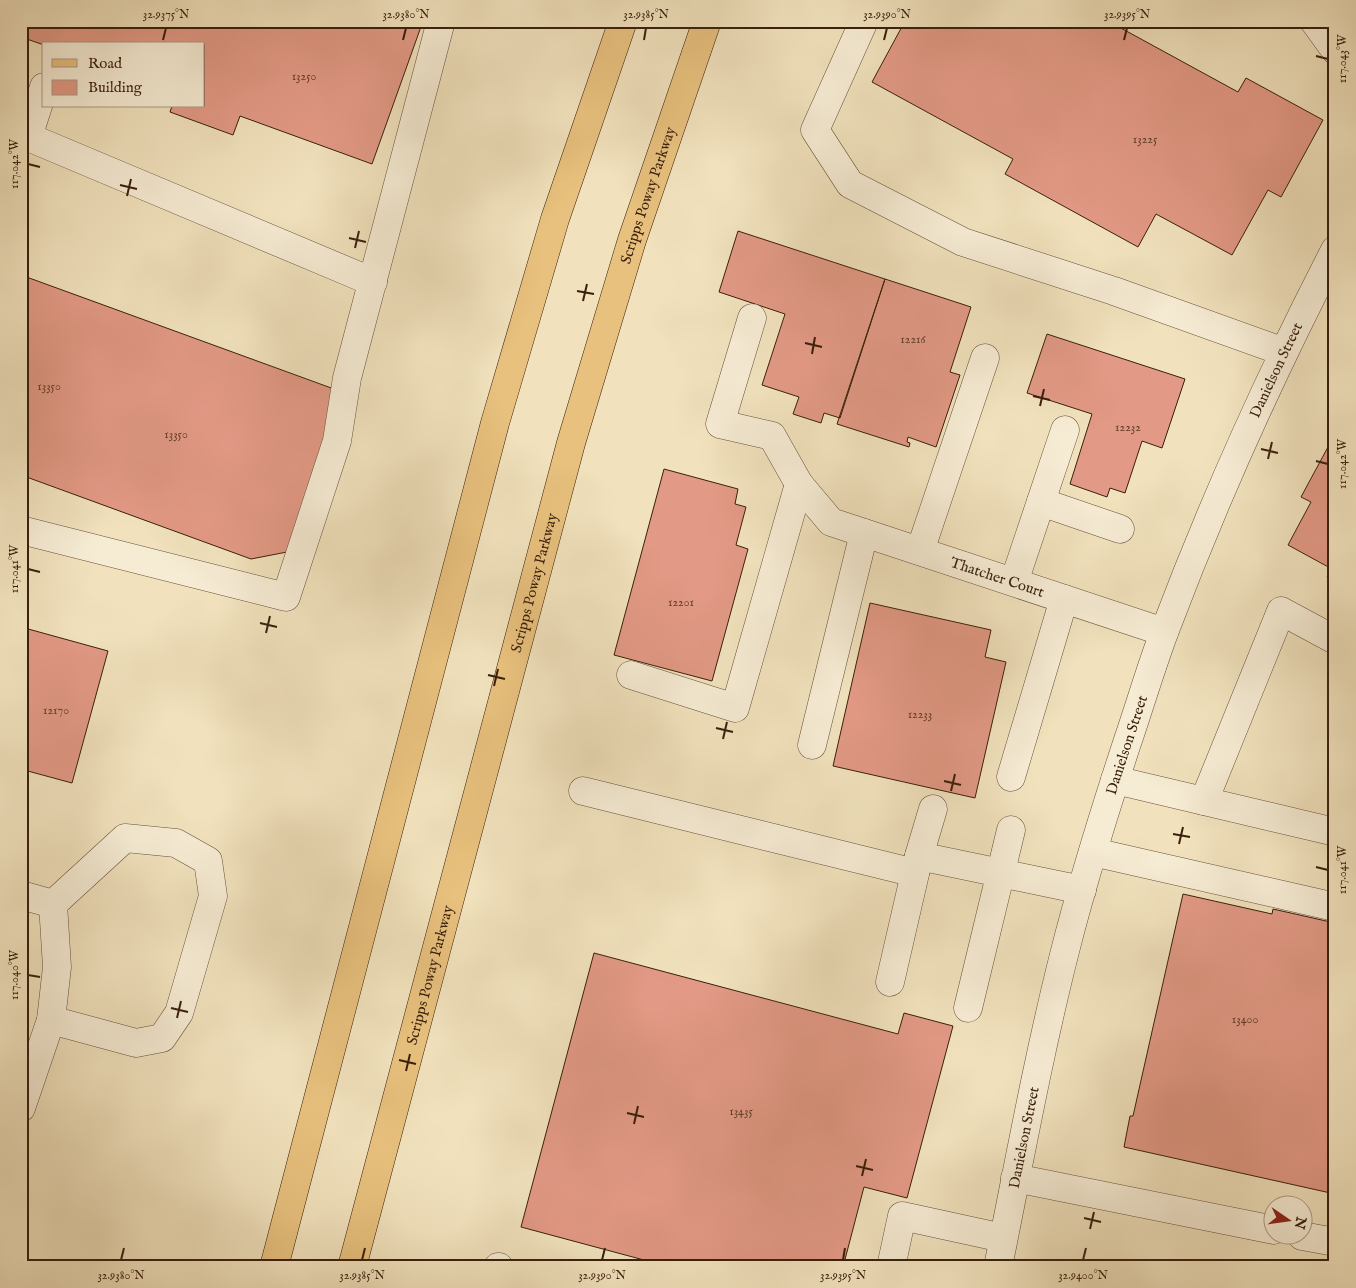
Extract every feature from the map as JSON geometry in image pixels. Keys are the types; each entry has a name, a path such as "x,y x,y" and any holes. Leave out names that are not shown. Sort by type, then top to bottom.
{"main road":[{"path":"274,1267 495,423 555,219 623,21"},
{"name":"Scripps Poway Parkway","path":"352,1267 571,443 632,240 707,21"}],"street":[{"path":"21,530 286,597 338,441 347,378 441,21"},
{"path":"864,21 815,130 850,184 963,242 1114,291 1284,352"},
{"path":"1314,21 1335,50"},
{"path":"42,92 25,136 373,282"},
{"name":"Danielson Street","path":"998,1267 1032,1093 1064,954 1115,780 1164,632 1199,542 1238,452 1284,352 1335,250"},
{"path":"631,675 734,708 799,484 772,436 720,424 752,318"},
{"path":"920,551 985,358"},
{"path":"1014,582 1065,430"},
{"name":"Thatcher Court","path":"799,484 831,522 1164,632"},
{"path":"1041,502 1120,530"},
{"path":"812,745 864,533"},
{"path":"1011,777 1064,599"},
{"path":"1204,801 1280,611 1335,640"},
{"path":"1115,780 1335,832"},
{"path":"583,792 917,865 1001,873 1082,890"},
{"path":"890,982 917,865 933,809"},
{"path":"968,1008 1011,830"},
{"path":"51,1020 136,1043 162,1038 178,1013 213,896 208,861 176,843 125,838 53,904"},
{"path":"1093,852 1335,907"},
{"path":"21,895 53,904"},
{"path":"21,1108 51,1020 56,967 53,904"},
{"path":"1015,1178 1264,1228"},
{"path":"891,1267 902,1216 1004,1238"},
{"path":"1314,1238 1335,1242"}],"building":[{"path":"21,21 423,21 372,164 240,116 233,135 170,112 171,108 205,108 205,42 42,42 42,44 21,37"},
{"path":"905,21 1108,21 1238,92 1246,78 1323,120 1281,197 1268,190 1232,255 1156,214 1138,247 1005,174 1013,159 872,82"},
{"path":"738,231 885,279 840,418 824,413 821,423 793,414 799,397 762,385 785,314 719,292"},
{"path":"21,275 345,393 287,552 251,559 21,475"},
{"path":"885,279 971,307 950,372 960,375 936,447 908,437 909,447 837,424"},
{"path":"1047,334 1185,379 1162,448 1142,441 1125,493 1110,488 1107,497 1070,484 1092,414 1027,393"},
{"path":"1335,434 1335,581 1327,577 1332,569 1288,545 1311,502 1301,497"},
{"path":"664,469 738,489 735,504 746,507 736,545 748,549 712,681 614,655"},
{"path":"870,603 991,630 985,657 1006,662 975,798 833,766"},
{"path":"21,627 108,651 72,783 24,770 21,771"},
{"path":"1183,894 1272,914 1273,909 1335,923 1335,1194 1124,1147 1130,1116 1133,1116"},
{"path":"594,953 898,1034 904,1013 953,1026 907,1198 864,1187 843,1267 670,1267 521,1227"}]}
